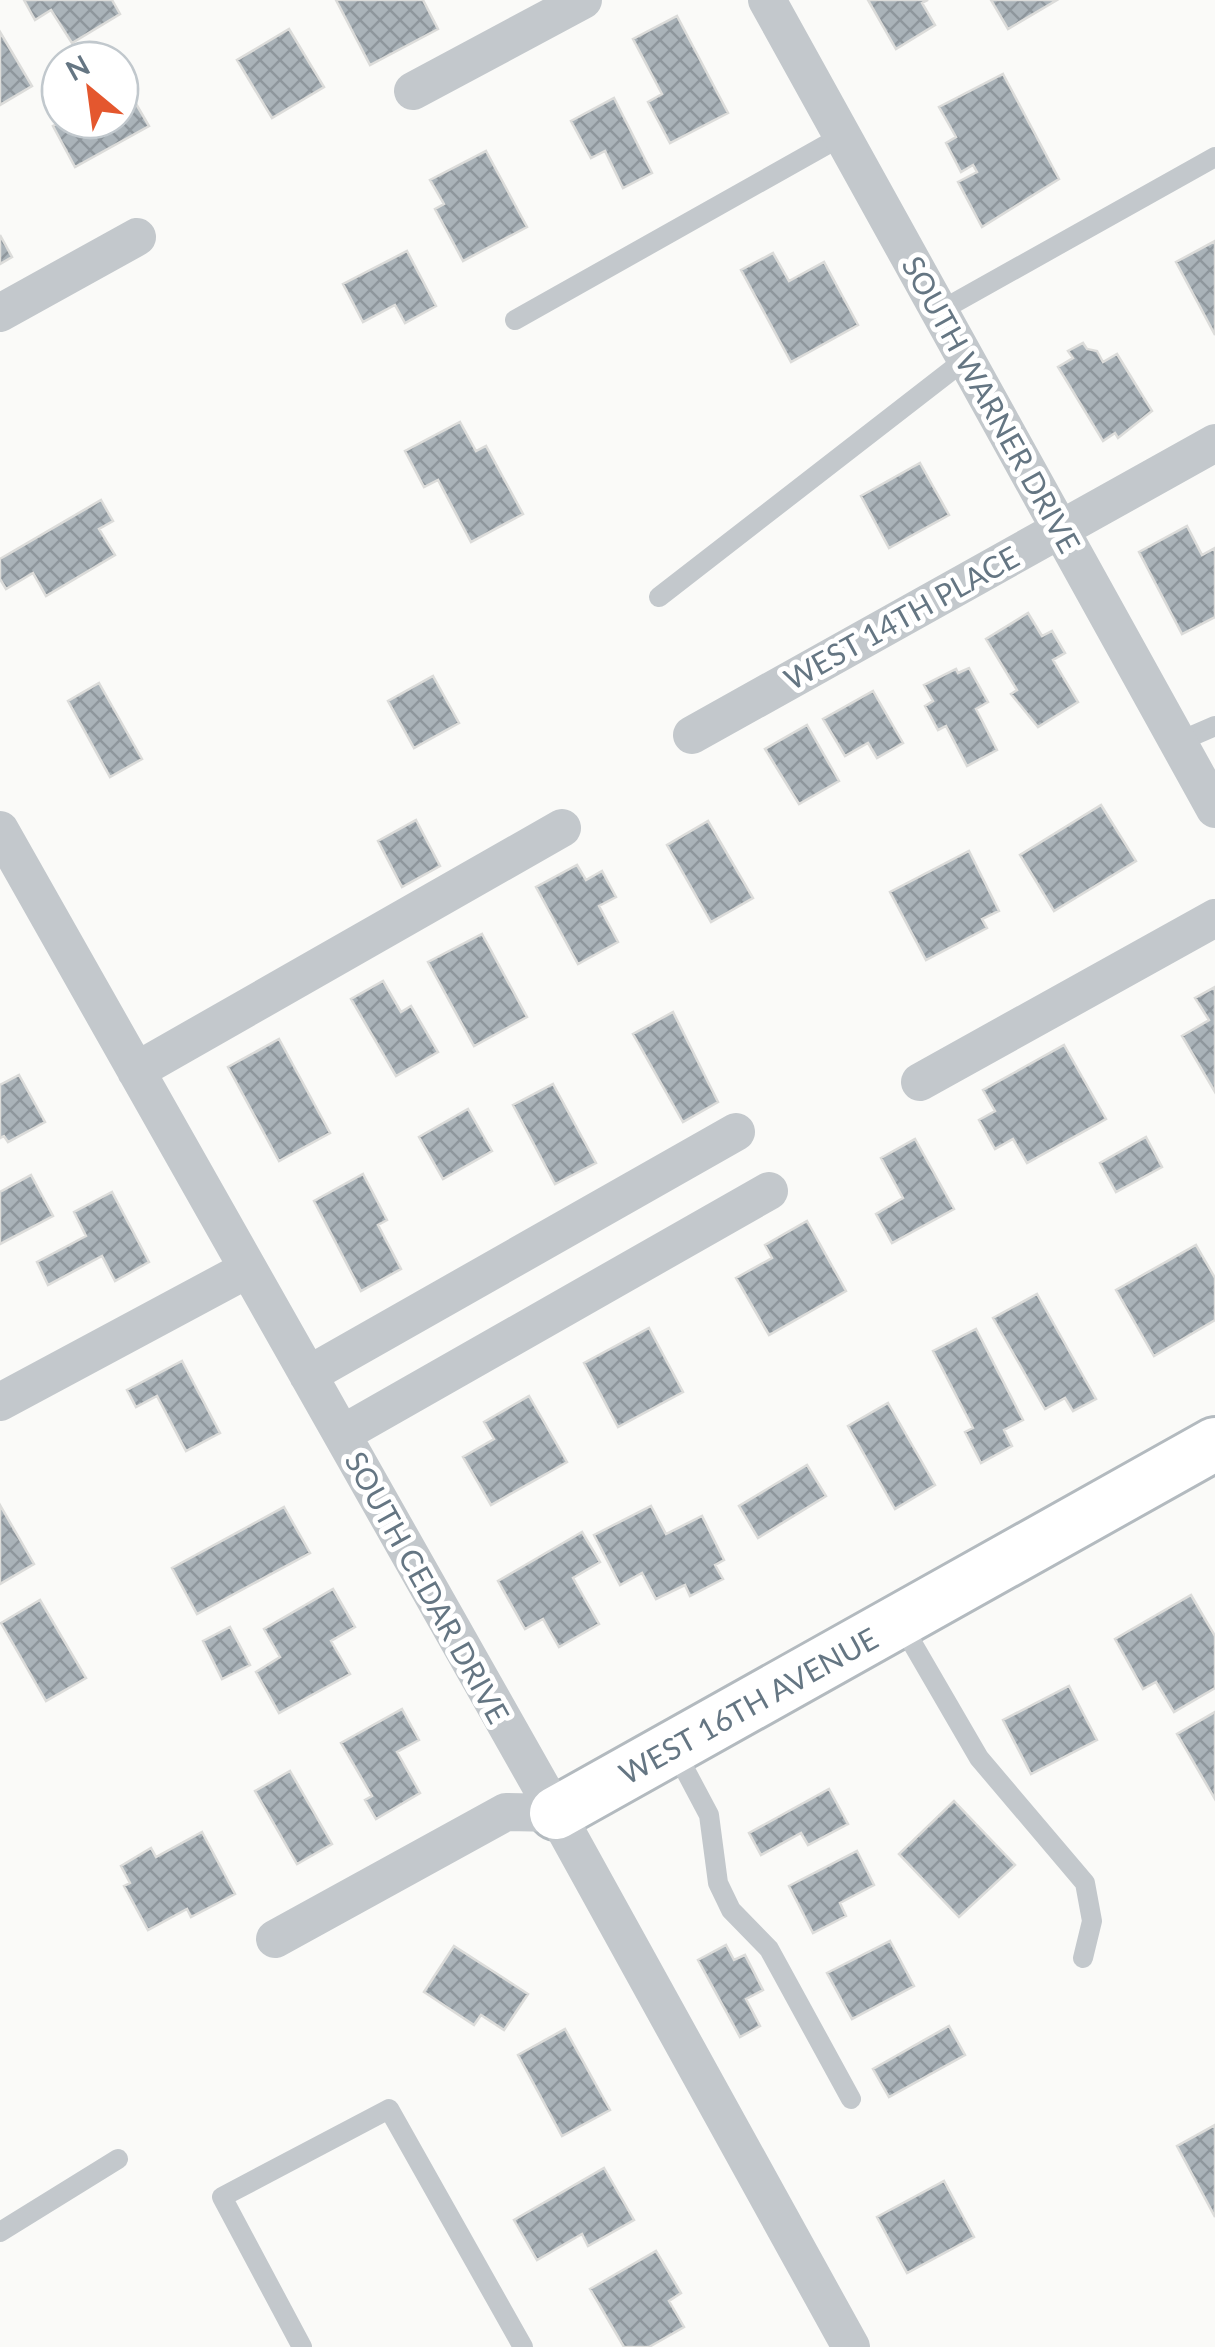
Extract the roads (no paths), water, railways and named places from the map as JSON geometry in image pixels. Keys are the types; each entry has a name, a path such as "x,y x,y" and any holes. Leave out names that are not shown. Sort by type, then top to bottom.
{"street":[{"path":"413,91 584,0"},
{"name":"SOUTH WARNER DRIVE","path":"766,0 1215,809"},
{"path":"0,313 137,237"},
{"name":"WEST 14TH PLACE","path":"692,735 1215,442"},
{"path":"136,1071 562,828"},
{"name":"SOUTH CEDAR DRIVE","path":"0,830 13,884 136,1071 556,1813 851,2347"},
{"path":"920,1082 1215,918"},
{"path":"308,1375 736,1132"},
{"path":"342,1434 770,1190"},
{"path":"0,1402 248,1269"},
{"name":"WEST 16TH AVENUE","path":"556,1813 900,1620 1211,1456"},
{"path":"275,1939 506,1812 556,1813"}],"lane":[{"path":"516,320 842,136"},
{"path":"940,312 1215,157"},
{"path":"659,597 966,358"},
{"path":"1178,742 1215,726"},
{"path":"900,1620 979,1758 1085,1883 1092,1922 1083,1958"},
{"path":"673,1748 709,1814 718,1884 731,1910 769,1950 851,2100"},
{"path":"302,2347 222,2198 389,2109 523,2347"},
{"path":"0,2232 118,2159"}]}
